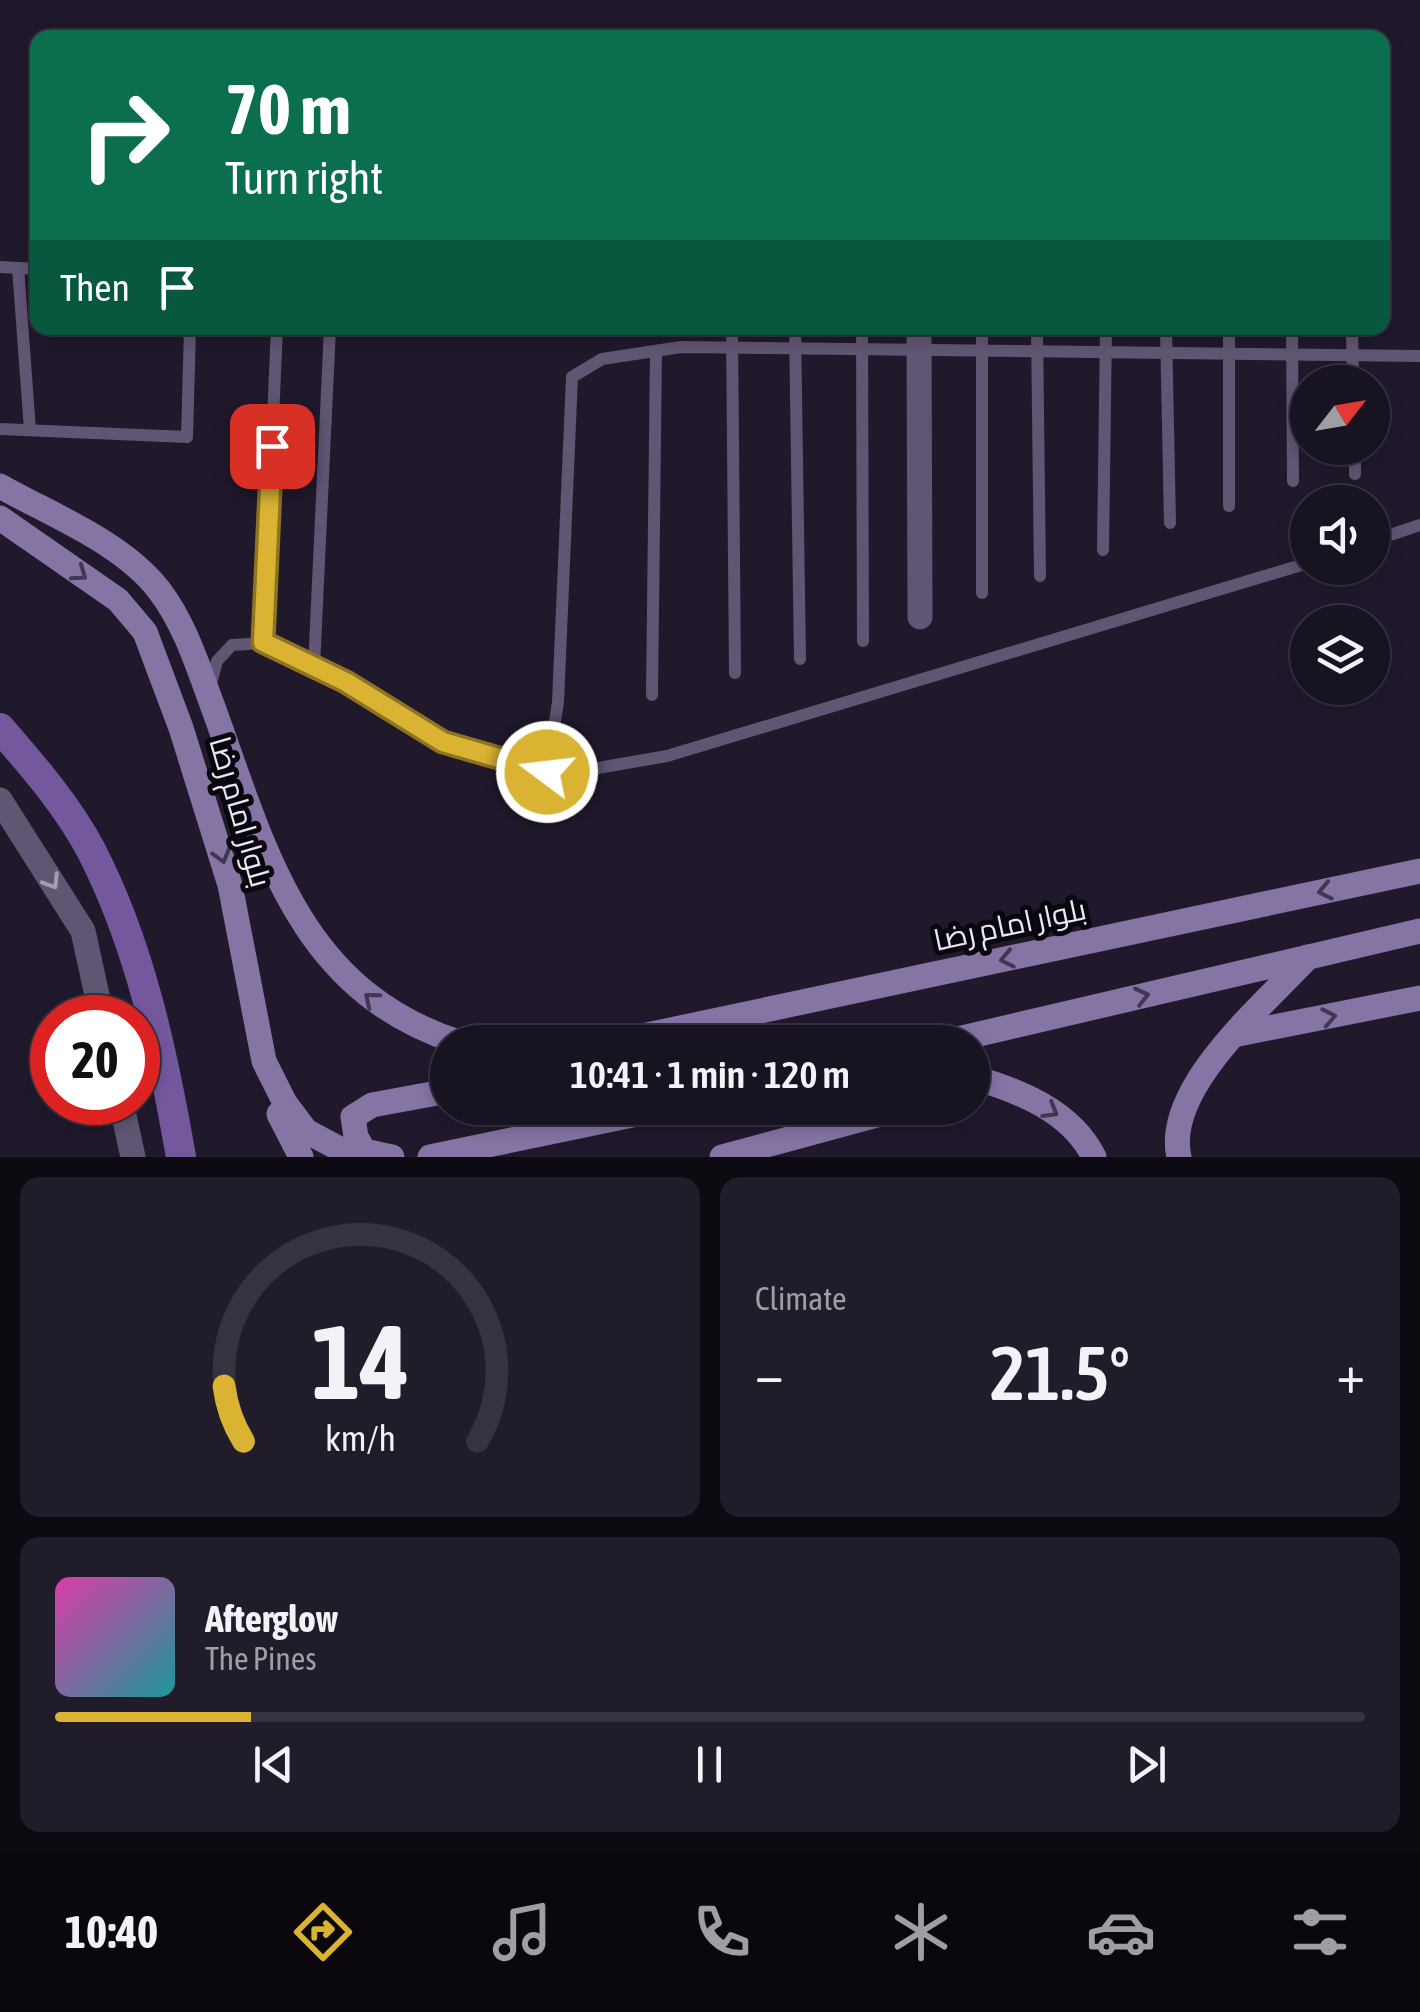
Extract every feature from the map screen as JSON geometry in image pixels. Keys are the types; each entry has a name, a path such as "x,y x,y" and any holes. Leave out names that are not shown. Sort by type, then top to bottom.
{"street":[{"path":"919,339 920,616"},
{"name":"بلوار امام رضا","path":"0,486 127,560 158,588 179,624 295,916 341,974 394,1017 430,1031"},
{"name":"بلوار امام رضا","path":"0,518 118,600 145,632 181,728 230,885 264,1061 285,1103 306,1132 355,1157"},
{"path":"0,800 83,931 97,995"},
{"name":"بلوار امام رضا","path":"694,1025 1420,871"},
{"path":"990,1031 1420,931"},
{"path":"1179,1157 1179,1120 1198,1078 1308,957"},
{"path":"1238,1034 1420,998"},
{"path":"264,1061 280,1116 300,1157"},
{"path":"990,1088 1065,1120 1084,1137 1094,1157"},
{"path":"392,1157 364,1150 356,1137 353,1116 372,1105 430,1094"},
{"path":"126,1125 133,1157"},
{"path":"430,1157 584,1125"},
{"path":"722,1157 840,1125"}],"lane":[{"path":"0,267 30,269"},
{"path":"18,268 30,430"},
{"path":"0,429 186,437 190,335"},
{"path":"263,642 277,335"},
{"path":"314,667 330,335"},
{"path":"732,335 735,674"},
{"path":"796,335 800,660"},
{"path":"862,335 864,641"},
{"path":"982,335 982,594"},
{"path":"1036,335 1040,576"},
{"path":"1103,550 1106,335"},
{"path":"1166,335 1170,523"},
{"path":"1229,335 1229,506"},
{"path":"1292,335 1293,481"},
{"path":"1352,335 1353,365"},
{"path":"547,772 558,702 572,377 602,359 656,351 732,348 862,349 919,339 982,351 1420,356"},
{"path":"652,694 656,351"},
{"path":"1356,465 1356,474"},
{"path":"1390,535 1420,525"},
{"path":"208,695 218,660 232,645 263,642 443,742 547,772 569,773 667,756 1290,567"}],"waterway":[{"path":"0,728 71,817 108,886 148,1000 181,1157"}],"route":[{"path":"272,446 263,642 346,682 443,742 547,772"}]}
